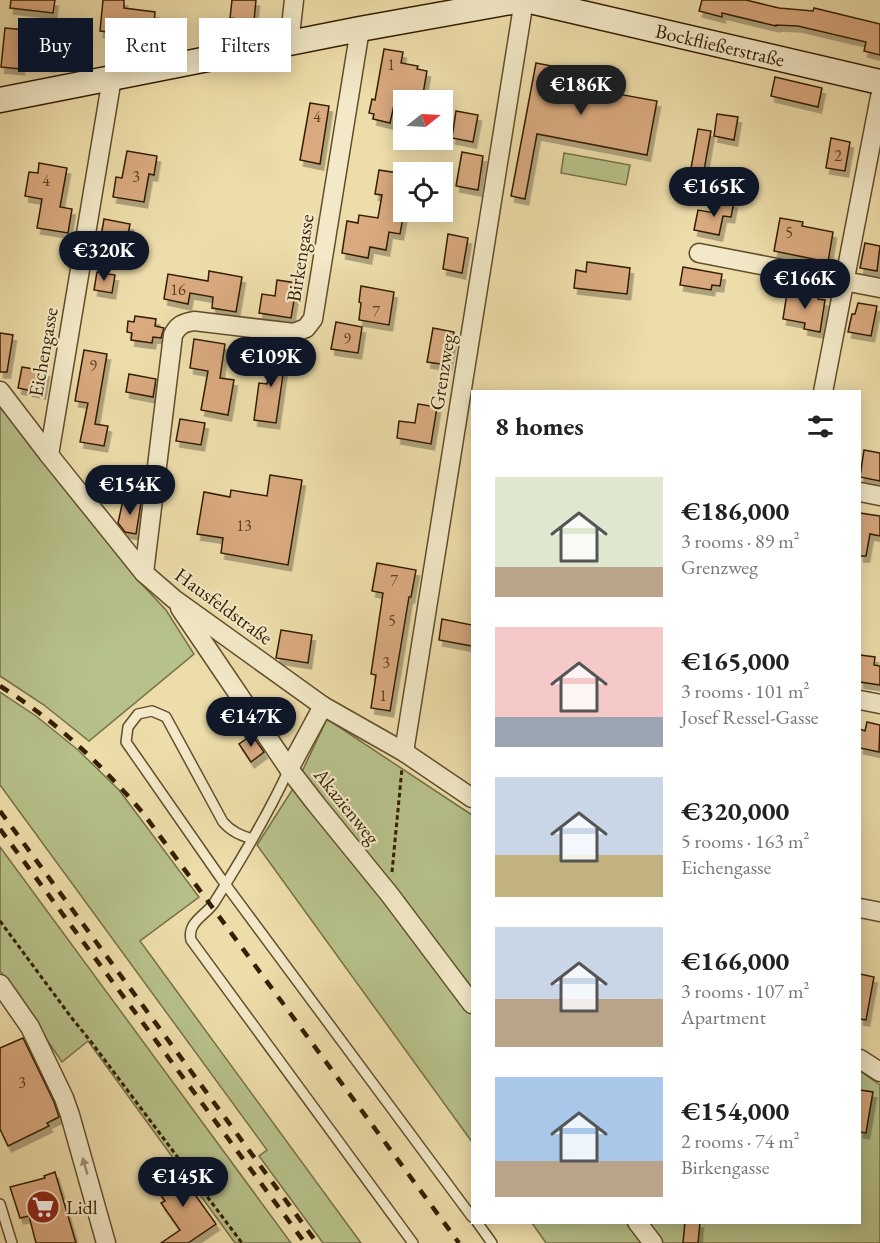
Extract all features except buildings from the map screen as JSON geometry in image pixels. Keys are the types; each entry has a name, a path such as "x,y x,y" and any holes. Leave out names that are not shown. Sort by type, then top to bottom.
{"main road":[{"name":"Bockfließerstraße","path":"291,44 524,0 880,82"},
{"name":"Bockfließerstraße","path":"0,100 199,61"}],"street":[{"path":"291,26 294,0"},
{"name":"Grenzweg","path":"404,752 524,0"},
{"name":"Birkengasse","path":"144,573 171,346 176,329 181,324 194,321 294,333 306,328 313,319 360,29"},
{"name":"Eichengasse","path":"49,455 112,78"},
{"path":"823,390 880,97"},
{"path":"699,253 880,288"},
{"name":"Hausfeldstraße","path":"0,392 144,573 174,599 323,706 404,752 471,797"},
{"path":"861,492 880,496"},
{"name":"Akazienweg","path":"174,599 289,769 390,895 471,1003"},
{"path":"861,700 880,704"},
{"path":"289,769 323,706"},
{"path":"861,908 880,912"},
{"path":"0,984 30,1027 64,1098 106,1243"},
{"path":"861,1060 880,1072"},
{"path":"638,1224 652,1243"}],"lane":[{"path":"252,839 237,835 223,822 166,717 152,711 138,714 128,727 126,742 225,884 471,1216"},
{"path":"289,769 277,795 212,906 191,927 189,933 191,940 413,1243"},
{"path":"0,1204 12,1243"},
{"path":"478,1224 492,1243"}],"path":[{"path":"390,895 404,752"},
{"path":"0,921 242,1243"}],"green space":[{"path":"564,153 630,165 626,185 561,173"},
{"path":"0,407 136,578 166,610 194,654 89,741 44,705 0,676"},
{"path":"0,692 36,716 78,750 119,790 199,897 140,941 361,1243 323,1243 259,1156 267,1150 0,785"},
{"path":"327,719 471,814 471,997 299,778"},
{"path":"294,787 386,900 471,1013 471,1141 257,845"},
{"path":"0,847 291,1243 235,1243 88,1041 62,1062 0,971"},
{"path":"861,1072 880,1085 880,1243 659,1243 645,1224 861,1224"},
{"path":"533,1224 631,1224 645,1243 546,1243"}],"railway":[{"path":"0,686 59,728 110,777 143,813 459,1243"},
{"path":"0,811 317,1243"},
{"path":"0,829 305,1243"}],"place":[{"name":"Lidl","path":"43,1207"}]}
